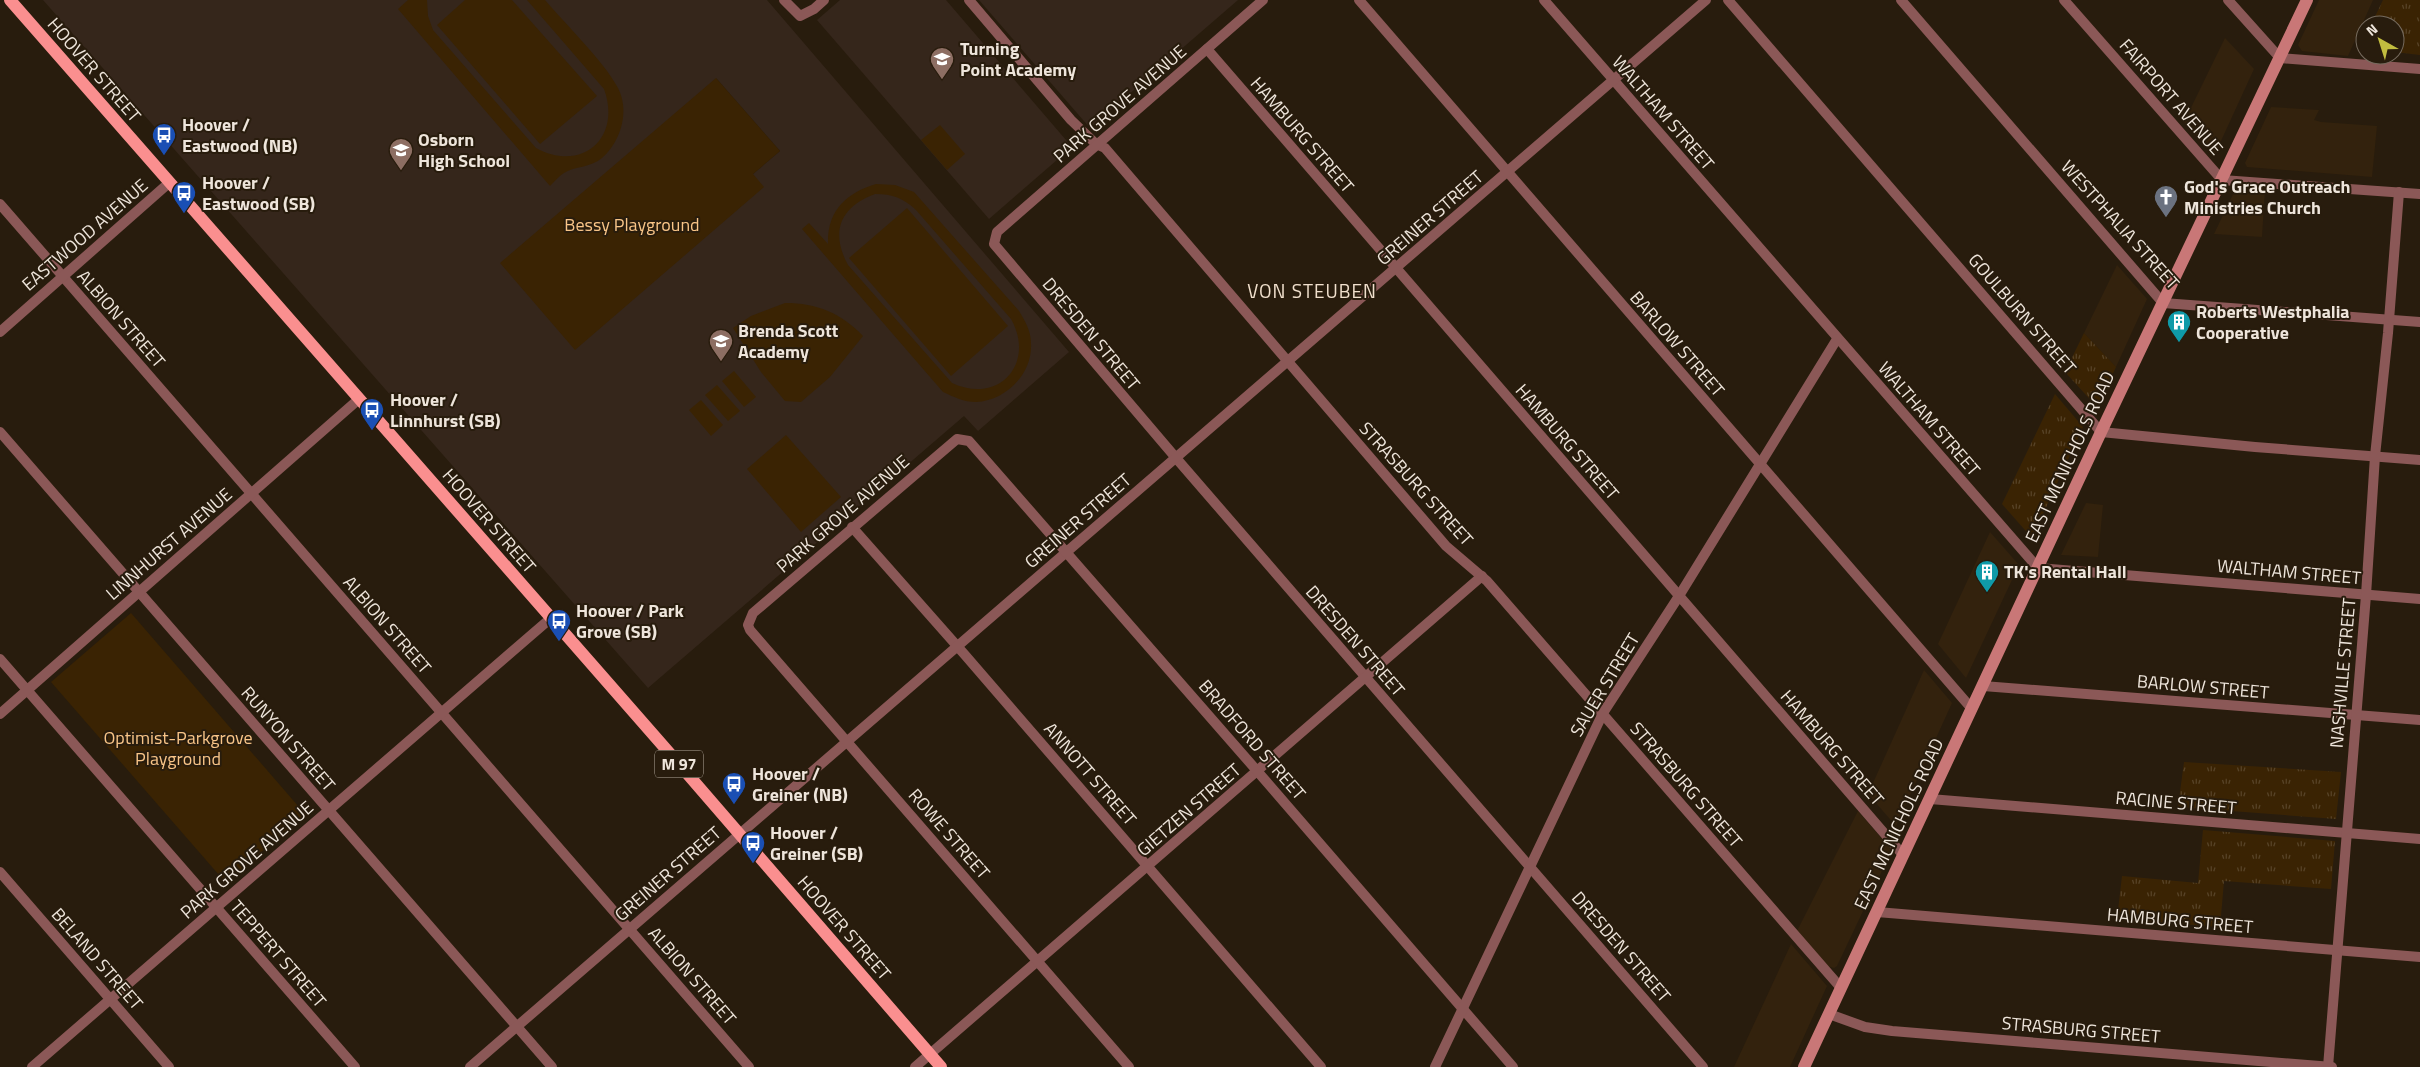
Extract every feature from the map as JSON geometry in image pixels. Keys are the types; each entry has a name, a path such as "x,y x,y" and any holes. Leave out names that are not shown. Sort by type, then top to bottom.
{"main road":[{"name":"HOOVER STREET","path":"10,0 551,618 940,1067"}],"street":[{"path":"784,0 800,16 814,9 824,0"},
{"name":"STRASBURG STREET","path":"969,0 1071,120 1096,144 1105,148 1446,546 1482,576 1841,988"},
{"name":"PARK GROVE AVENUE","path":"997,232 1263,0"},
{"name":"BARLOW STREET","path":"1359,0 1972,709"},
{"name":"WALTHAM STREET","path":"1544,0 2038,568 2420,599"},
{"name":"GREINER STREET","path":"470,1067 1706,0"},
{"name":"GOULBURN STREET","path":"1728,0 2101,432"},
{"name":"WESTPHALIA STREET","path":"1901,0 2163,303 2420,322"},
{"name":"FAIRPORT AVENUE","path":"2064,0 2222,180 2420,194"},
{"path":"2228,0 2280,58 2420,69"},
{"name":"EAST MCNICHOLS ROAD","path":"1804,1067 2101,432 2307,0"},
{"name":"HAMBURG STREET","path":"1206,49 1904,855"},
{"name":"EASTWOOD AVENUE","path":"0,332 170,182"},
{"name":"NASHVILLE STREET","path":"2328,1067 2366,595 2375,456 2389,320 2399,192"},
{"name":"ALBION STREET","path":"0,204 749,1067"},
{"name":"DRESDEN STREET","path":"997,232 994,240 997,249 1703,1067"},
{"name":"SAUER STREET","path":"1435,1067 1603,713 1679,596 1837,339"},
{"name":"LINNHURST AVENUE","path":"0,714 359,399"},
{"name":"RUNYON STREET","path":"0,432 552,1067"},
{"path":"2101,432 2420,460"},
{"name":"PARK GROVE AVENUE","path":"749,620 753,613 952,441 962,438"},
{"name":"BRADFORD STREET","path":"962,438 968,441 1258,772 1513,1067"},
{"name":"ANNOTT STREET","path":"852,527 1321,1067"},
{"name":"GIETZEN STREET","path":"915,1067 1258,772 1482,576"},
{"name":"PARK GROVE AVENUE","path":"32,1067 551,618"},
{"name":"ROWE STREET","path":"749,620 750,630 1129,1067"},
{"name":"TEPPERT STREET","path":"0,659 355,1067"},
{"name":"BARLOW STREET","path":"1982,686 2420,720"},
{"name":"RACINE STREET","path":"1930,799 2420,839"},
{"name":"BELAND STREET","path":"0,872 169,1067"},
{"name":"HAMBURG STREET","path":"1877,912 2420,957"},
{"name":"STRASBURG STREET","path":"1829,1014 1865,1027 1892,1031 2332,1067"}],"shaded area":[{"path":"43,0 767,0 1069,352 978,431 964,416 648,688","holes":["716,78 780,151 753,174"]},
{"name":"Turning Point Academy","path":"840,0 946,0 1072,147 989,219 817,20"},
{"path":"979,0 1238,0 1090,128"},
{"path":"2319,0 2373,0 2366,15 2355,15 2355,40 2348,56 2302,51 2298,45"},
{"path":"2225,38 2254,69 2215,154 2184,122"},
{"path":"2271,107 2319,110 2314,120 2321,122 2377,126 2372,177 2247,167 2245,163"},
{"path":"2236,188 2265,190 2262,237 2214,234"},
{"path":"2117,265 2147,299 2116,367 2084,333"},
{"path":"2086,503 2103,505 2098,557 2061,555"},
{"path":"1990,532 2019,565 1966,678 1938,644"},
{"path":"1924,670 1952,703 1896,826 1868,794"},
{"path":"1858,811 1889,847 1891,852 1837,966 1834,968 1827,966 1797,931"},
{"path":"1791,944 1827,986 1790,1067 1734,1067"}],"green space":[{"path":"408,0 427,0 428,16 433,30 536,148 553,155 569,156 582,153 594,146 603,136 607,122 608,107 604,89 527,0 545,0 594,54 611,77 622,97 622,125 609,151 597,161 564,173 550,186 398,9"},
{"path":"465,0 512,0 597,96 540,144 437,25"},
{"path":"2383,0 2420,0 2420,55 2405,53 2405,15 2376,15"},
{"name":"Bessy Playground","path":"716,78 780,151 753,174 764,187 575,350 500,263"},
{"path":"940,125 965,154 947,170 921,140"},
{"path":"876,184 895,185 914,192 1019,311 1030,334 1030,354 1022,375 1007,391 998,397 976,402 963,400 943,392 802,229 809,223 828,244 831,222 840,205 847,198","holes":["875,194 907,202 916,210 1011,319 1018,335 1019,351 1016,364 1009,376 998,384 985,388 969,388 952,383 848,265 840,242 839,231 846,213 863,199"]},
{"path":"907,208 1008,326 951,376 849,258"},
{"path":"785,303 808,305 828,311 846,321 863,336 830,377 801,402 785,401 761,372 733,328 751,316"},
{"path":"2084,333 2116,367 2097,407 2065,372"},
{"path":"734,371 756,397 744,407 722,381"},
{"path":"717,385 740,411 728,421 705,395"},
{"path":"2055,394 2083,427 2032,538 2002,504"},
{"path":"701,400 723,425 711,436 689,410"},
{"path":"786,435 841,497 801,532 747,469"},
{"name":"Optimist-Parkgrove Playground","path":"131,613 305,814 226,883 51,682"},
{"path":"2184,762 2341,772 2336,819 2178,807"},
{"path":"2203,830 2335,841 2331,889 2224,881 2220,927 2117,919 2122,876 2198,883"}],"place":[{"name":"Turning Point Academy","path":"942,80"},
{"name":"Hoover / Eastwood (NB)","path":"164,156"},
{"name":"Osborn High School","path":"401,171"},
{"name":"Hoover / Eastwood (SB)","path":"184,214"},
{"name":"God's Grace Outreach Ministries Church","path":"2166,218"},
{"name":"Roberts Westphalia Cooperative","path":"2179,343"},
{"name":"Brenda Scott Academy","path":"721,362"},
{"name":"Hoover / Linnhurst (SB)","path":"372,431"},
{"name":"TK's Rental Hall","path":"1987,593"},
{"name":"Hoover / Park Grove (SB)","path":"559,642"},
{"name":"Hoover / Greiner (NB)","path":"734,805"},
{"name":"Hoover / Greiner (SB)","path":"753,864"}],"district":[{"name":"VON STEUBEN","path":"1312,291"}]}
